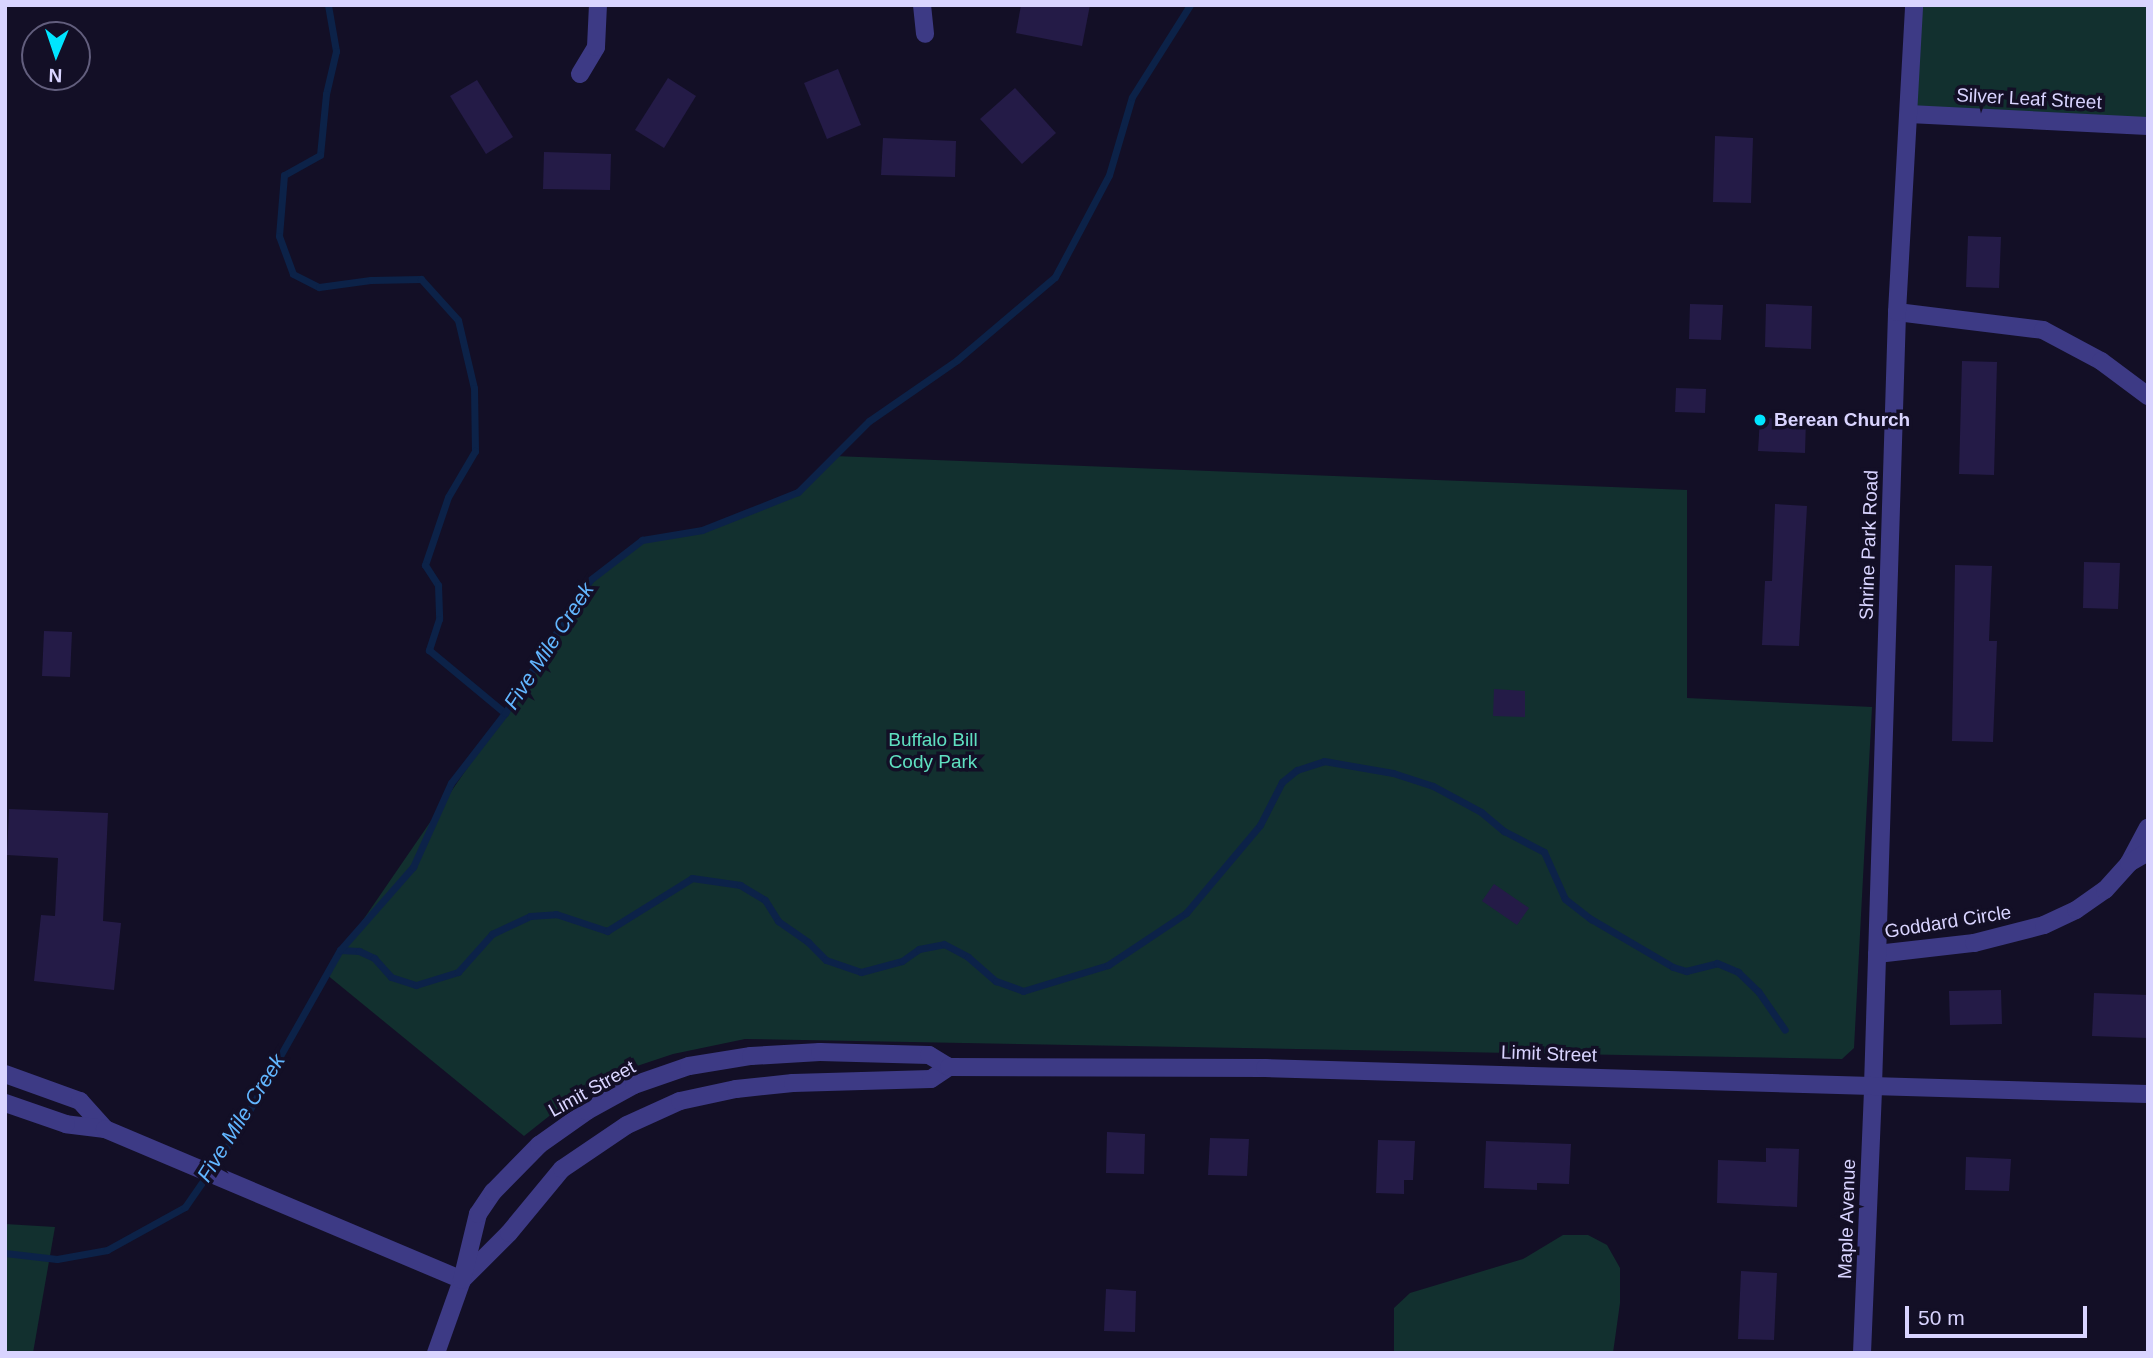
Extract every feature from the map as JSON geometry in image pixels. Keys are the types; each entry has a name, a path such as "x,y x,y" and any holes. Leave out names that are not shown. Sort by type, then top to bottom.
{"street":[{"path":"580,74 596,47 598,5"},
{"path":"922,5 925,34"},
{"name":"Shrine Park Road","path":"1873,1086 1897,312 1914,5"},
{"name":"Silver Leaf Street","path":"1909,114 2148,126"},
{"path":"1897,312 2043,330 2101,361 2145,392"},
{"name":"Goddard Circle","path":"1877,954 1974,943 2044,925 2105,890 2129,863 2148,828"},
{"name":"Goddard Circle","path":"2129,863 2148,852"},
{"name":"Limit Street","path":"462,1280 478,1214 493,1192 539,1145 587,1111 634,1085 689,1066 751,1056 806,1053 929,1055 949,1067 1265,1068 2148,1094"},
{"name":"Limit Street","path":"462,1280 509,1233 562,1169 627,1125 680,1101 736,1088 793,1083 931,1079 949,1067"},
{"path":"5,1074 80,1101 105,1129"},
{"name":"Maple Avenue","path":"1862,1353 1873,1086"},
{"path":"5,1103 66,1124 105,1129 462,1280 436,1353"}],"green space":[{"path":"1912,5 2148,5 2148,126 1909,114"},
{"name":"Buffalo Bill Cody Park","path":"834,456 1687,490 1687,698 1872,707 1854,1048 1842,1059 745,1039 673,1054 616,1073 577,1094 524,1136 326,974 505,713 590,580 642,540 702,530 798,492"},
{"path":"5,1224 55,1227 33,1353 5,1353"},
{"path":"1563,1235 1588,1235 1607,1245 1620,1268 1620,1303 1613,1353 1394,1353 1394,1308 1410,1293 1523,1259"}],"building":[{"path":"1021,5 1090,5 1082,46 1016,33"},
{"path":"838,69 861,125 827,139 804,83"},
{"path":"668,78 696,96 664,148 635,130"},
{"path":"477,80 513,137 486,154 450,96"},
{"path":"1015,88 1056,133 1022,164 980,119"},
{"path":"1715,136 1753,138 1751,203 1713,202"},
{"path":"883,138 956,141 955,177 881,175"},
{"path":"544,152 611,154 610,190 543,189"},
{"path":"1968,236 2001,237 1999,288 1966,287"},
{"path":"1690,304 1723,305 1721,340 1689,339"},
{"path":"1766,304 1812,306 1811,349 1765,347"},
{"path":"1962,361 1997,362 1994,475 1959,474"},
{"path":"1676,388 1706,389 1705,413 1675,412"},
{"path":"1760,418 1806,419 1805,453 1758,451"},
{"path":"1775,504 1807,506 1799,646 1762,645 1765,581 1772,581"},
{"path":"2084,562 2120,563 2118,609 2083,608"},
{"path":"1955,565 1992,566 1989,641 1997,641 1993,742 1952,741"},
{"path":"44,631 72,632 70,677 42,676"},
{"path":"1494,689 1525,691 1525,717 1493,716"},
{"path":"9,809 108,813 103,921 121,923 114,990 34,981 41,915 55,916 58,858 7,855"},
{"path":"1494,884 1529,908 1517,925 1482,901"},
{"path":"2001,990 2002,1024 1950,1025 1949,991"},
{"path":"2094,993 2148,995 2148,1038 2092,1036"},
{"path":"1107,1132 1145,1134 1144,1174 1106,1173"},
{"path":"1210,1138 1249,1139 1247,1176 1208,1175"},
{"path":"1378,1140 1415,1141 1413,1180 1404,1180 1404,1194 1376,1193"},
{"path":"1486,1141 1571,1144 1569,1184 1537,1183 1537,1190 1484,1188"},
{"path":"1766,1148 1799,1149 1797,1207 1717,1203 1718,1160 1766,1162"},
{"path":"1966,1157 2011,1159 2009,1191 1965,1190"},
{"path":"1741,1271 1777,1273 1774,1340 1738,1339"},
{"path":"1106,1289 1136,1291 1135,1332 1104,1331"}],"waterway":[{"path":"328,5 336,51 326,94 320,155 284,175 279,236 293,274 319,287 371,280 421,279 458,320 474,388 475,451 448,497 425,565 438,585 439,619 429,650 505,713"},
{"name":"Five Mile Creek","path":"5,1253 57,1259 107,1250 185,1207 237,1132 340,950 413,867 451,783 505,713 590,580 642,540 702,530 798,492 869,421 957,360 1055,277 1109,175 1132,97 1190,5"},
{"path":"340,950 359,951 374,958 391,977 416,985 458,972 492,934 530,916 556,914 607,931 692,878 740,885 765,900 778,921 808,942 826,960 861,972 902,961 919,949 944,944 968,957 996,981 1023,991 1108,965 1186,913 1260,825 1282,782 1297,770 1324,761 1393,773 1433,786 1481,812 1504,831 1544,852 1565,899 1591,919 1673,967 1686,971 1717,963 1738,972 1758,991 1785,1030"}],"place":[{"name":"Berean Church","path":"1760,420"}]}
